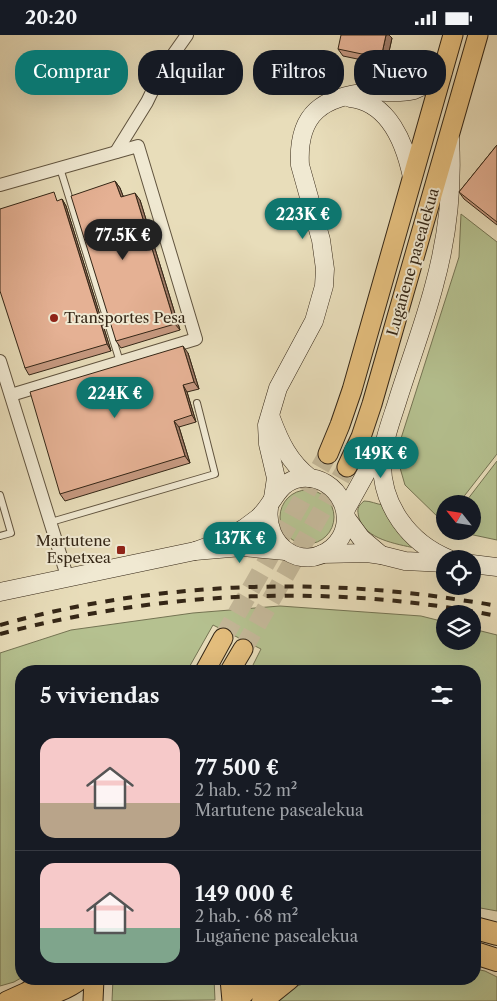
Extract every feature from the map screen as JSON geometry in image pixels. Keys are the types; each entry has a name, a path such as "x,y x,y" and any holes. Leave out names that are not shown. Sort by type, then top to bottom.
{"highway":[{"path":"481,930 497,934"},
{"path":"481,955 497,960"},
{"path":"233,1001 249,985"},
{"path":"263,1001 280,985"}],"main road":[{"name":"Lugañene pasealekua","path":"347,467 361,437 372,404 478,35"},
{"name":"Lugañene pasealekua","path":"446,58 451,41"},
{"path":"286,551 273,537 268,517 275,488 275,469 266,435 278,388 314,321 324,286 325,269 322,247 300,165 300,141 305,127 313,114 330,101 354,95"},
{"name":"Lugañene pasealekua","path":"328,454 352,390 435,95"},
{"name":"Lugañene pasealekua","path":"339,98 352,99 371,105 387,119 396,130 412,177"},
{"path":"436,554 414,538 396,515 386,489 383,468 387,434 434,287 444,243 452,167 450,132"},
{"path":"270,415 285,453 310,478"},
{"path":"322,554 332,548 345,530 346,514 387,434"},
{"path":"0,592 208,547 247,527 271,503 279,489 299,479 310,478 322,481 333,487 341,497 346,514 361,538 381,555"},
{"path":"195,551 242,547 286,551 304,557 352,553 381,555 405,561 436,563"},
{"path":"481,565 497,567"},
{"path":"207,665 223,638"},
{"path":"234,665 243,649"},
{"path":"7,1001 37,985"},
{"path":"24,1001 36,999 69,985"},
{"path":"93,1001 94,985"},
{"path":"231,985 233,1001"}],"street":[{"path":"116,152 147,102 163,69 187,35"},
{"path":"0,185 138,146 196,339 11,395"},
{"path":"0,361 67,576"}],"lane":[{"path":"60,168 120,362"},
{"path":"51,522 215,474 197,403"},
{"path":"0,495 11,533 0,536"}],"green space":[{"path":"461,214 497,242 497,454 465,495 436,495 436,515 405,485 396,454 459,257"},
{"path":"497,461 497,540 481,537 481,495 471,495"},
{"path":"302,490 312,490 322,494 330,502 334,517 330,532 322,540 312,544 302,544 292,540 284,532 280,522 280,512 284,502 292,494"},
{"path":"364,501 383,505 396,528 415,548 382,539 368,531 362,525 358,512 358,508"},
{"path":"280,606 421,616 436,620 436,650 481,650 481,631 497,635 497,911 481,908 481,665 253,665 261,649 213,625 190,665 15,665 15,981 0,986 0,653 71,630 193,613"},
{"path":"481,970 497,977 497,1001 271,1001 279,992 300,985 481,985"},
{"path":"113,985 214,985 215,1000 112,1001"}],"building":[{"path":"341,35 386,35 383,50 354,50 354,52 338,49"},
{"path":"497,145 497,222 459,192"},
{"path":"115,181 121,197 135,193 175,324 116,341 71,196"},
{"name":"Transportes Pesa","path":"54,192 57,201 62,199 107,344 25,368 0,291 0,209"},
{"path":"183,346 194,382 183,385 192,415 174,421 185,456 60,494 30,392"}],"tunnel":[{"path":"223,638 328,454"},
{"path":"243,649 347,467"}],"railway":[{"path":"0,625 54,611 108,601 163,593 219,589 330,587 441,597 497,606"},
{"path":"0,634 123,608 247,597 310,596 373,599 497,616"}],"place":[{"name":"Transportes Pesa","path":"54,318"},
{"name":"Martutene Espetxea","path":"121,550"}]}
